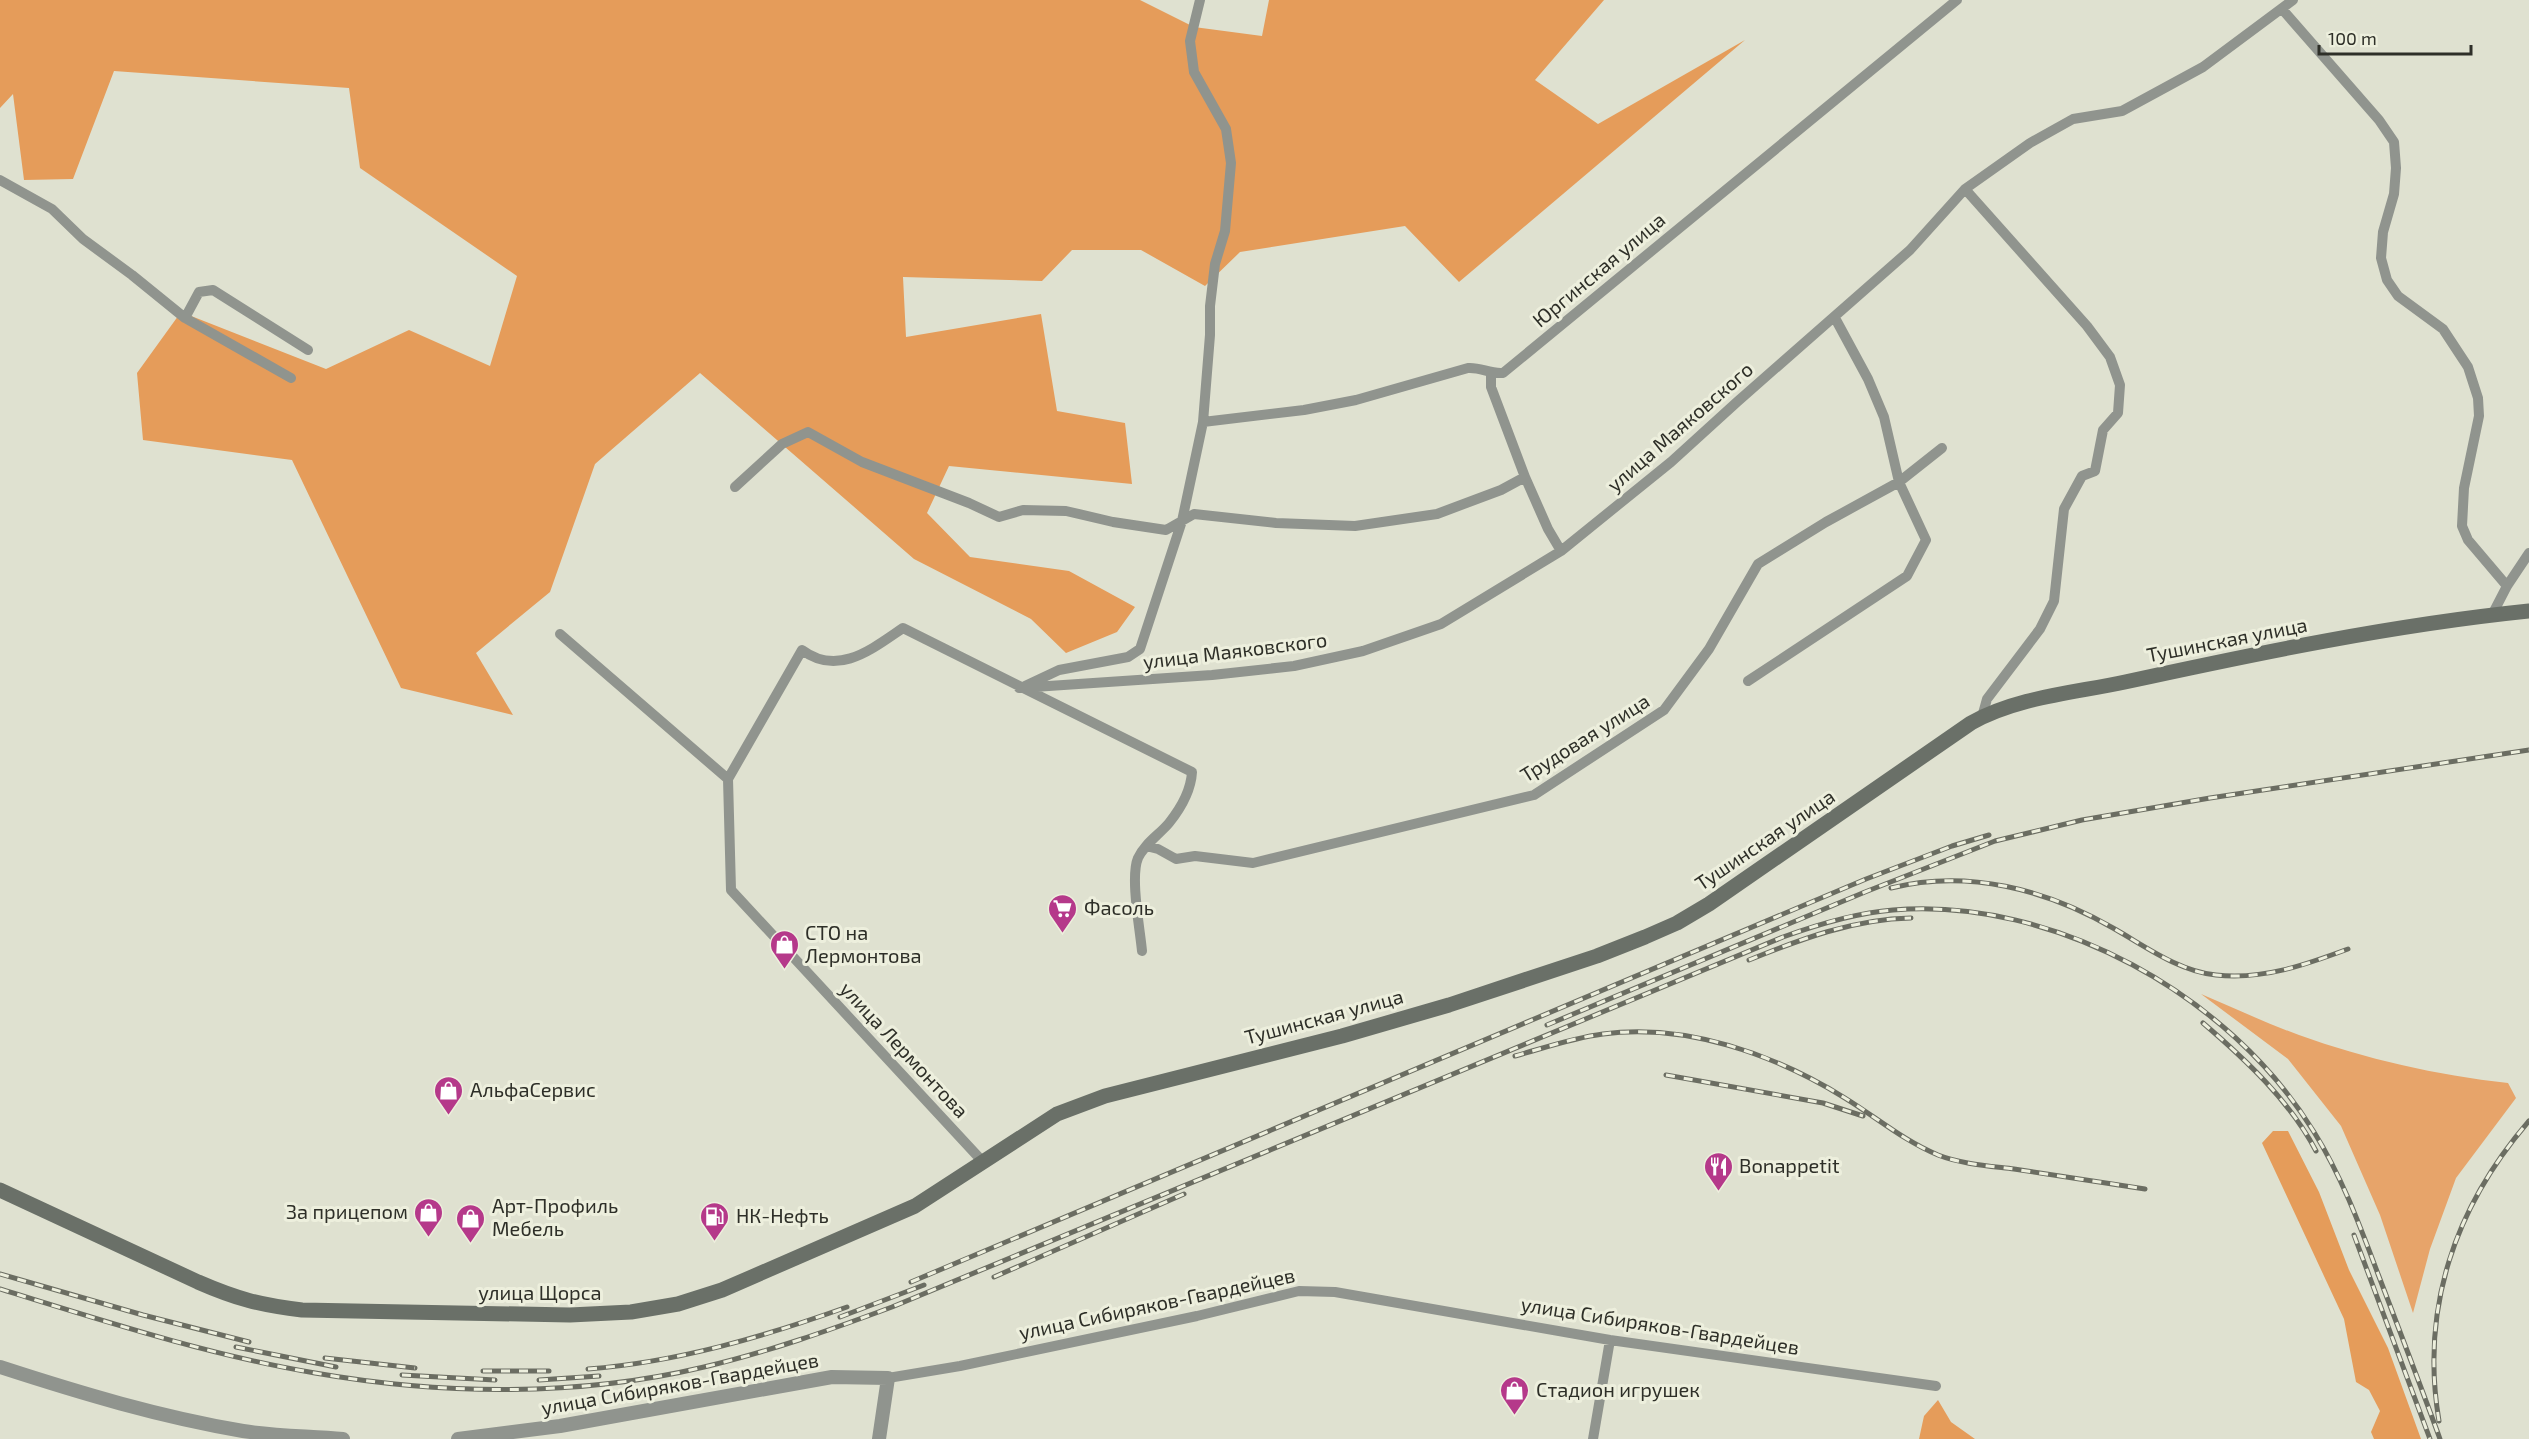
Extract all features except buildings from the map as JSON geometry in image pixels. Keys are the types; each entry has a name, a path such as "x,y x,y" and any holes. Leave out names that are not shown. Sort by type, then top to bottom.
{"main road":[{"name":"Тушинская улица","path":"1057,1114 1105,1096 1342,1036 1449,1005 1645,937 1677,923 1708,904 1982,717 2012,705 2200,666 2418,626 2529,611"},
{"name":"улица Щорса","path":"0,1190 209,1287 261,1306 302,1310 570,1315 630,1312 678,1304 722,1290 915,1206 1057,1114"}],"street":[{"name":"Юргинская улица","path":"1491,374 1503,373 1957,0"},
{"name":"улица Маяковского","path":"1019,688 1212,675 1294,666 1362,651 1441,624 1561,552 1671,462 1910,250 1965,189 2030,142 2073,119 2122,111 2203,67 2293,0"},
{"path":"1019,688 1059,670 1128,657 1140,649 1182,521 1203,422 1210,306 1215,264 1225,231 1231,163 1226,129 1194,72 1190,41 1199,6"},
{"path":"2282,9 2379,120 2394,142 2396,168 2394,194 2383,232 2381,258 2387,280 2398,296 2443,329 2468,367 2478,398 2479,416 2466,477 2462,526 2468,540 2506,585"},
{"path":"0,180 52,209 83,239 132,274 185,318 291,378"},
{"path":"1965,189 2086,326 2110,357 2120,385 2118,413 2103,430 2096,471 2082,476 2064,509 2054,601 2040,629 1987,699 1982,717"},
{"path":"185,318 199,292 213,290 308,350"},
{"path":"1748,681 1907,576 1926,540 1899,482 1884,417 1868,379 1834,318"},
{"path":"1203,422 1304,410 1356,400 1478,367 1491,374 1491,387 1525,477 1561,552"},
{"path":"735,487 782,444 808,432 862,462 969,503 999,517 1023,510 1066,511 1113,522 1166,530 1194,513 1276,523 1355,526 1437,514 1501,490 1525,477"},
{"name":"Трудовая улица","path":"1146,846 1158,849 1176,859 1195,856 1253,863 1534,795 1664,710 1709,649 1758,564 1826,522 1899,482 1942,448"},
{"path":"2492,615 2506,585 2529,554"},
{"path":"560,634 728,779 802,650 814,659 844,660 863,655 903,628 1019,688 1192,772 1192,783 1186,796 1169,822 1138,858 1135,872 1142,951"},
{"name":"улица Лермонтова","path":"728,779 731,891 984,1162"},
{"name":"улица Сибиряков-Гвардейцев","path":"458,1439 560,1426 832,1377 888,1378 960,1366 1197,1316 1299,1291 1335,1292 1610,1340 1936,1386"},
{"path":"1593,1439 1610,1340"},
{"path":"0,1367 102,1400 180,1419 246,1431 343,1439"},
{"path":"879,1439 888,1378"}],"shaded area":[{"path":"0,0 1140,0 1194,27 1262,36 1269,0 1604,0 1535,80 1598,124 1745,40 1459,282 1405,226 1240,252 1205,286 1141,250 1072,250 1042,281 903,277 906,337 1041,314 1057,411 1125,423 1132,484 949,466 927,513 970,557 1069,571 1135,607 1117,632 1066,653 1031,619 914,559 700,373 595,464 550,592 476,653 513,715 401,688 292,460 143,440 137,373 181,312 326,369 409,330 490,366 517,276 360,168 349,88 114,71 73,179 24,180 13,94 0,108"},
{"path":"2201,994 2287,1030 2350,1052 2428,1071 2508,1083 2516,1098 2456,1178 2430,1249 2413,1313 2380,1215 2341,1126 2288,1059"},
{"path":"2273,1131 2288,1131 2319,1192 2349,1270 2388,1348 2421,1439 2374,1439 2371,1432 2380,1411 2369,1390 2356,1382 2344,1319 2262,1143"},
{"path":"1938,1400 1951,1422 1975,1439 1919,1439 1924,1416"}],"railway":[{"path":"1547,1025 1865,892 1995,841 2082,820 2210,798 2529,750"},
{"path":"911,1282 1866,879 1952,846 1989,835"},
{"path":"1891,888 1948,881 1977,882 2033,893 2087,914 2162,957 2188,969 2216,975 2250,975 2284,970 2348,949"},
{"path":"0,1289 117,1325 235,1357 363,1380 412,1386 510,1390 608,1384 656,1377 752,1355 892,1307 1783,937 1851,916 1893,910 1954,910 2015,920 2075,938 2132,965 2186,998 2235,1038 2278,1083 2314,1132 2342,1184 2440,1439"},
{"path":"1749,960 1848,926 1911,918"},
{"path":"2203,1023 2266,1082 2293,1115 2316,1151"},
{"path":"1515,1056 1603,1034 1666,1033 1697,1038 1729,1045 1818,1082 1913,1143 1938,1155 1956,1161 2145,1189"},
{"path":"1666,1075 1823,1103 1863,1116"},
{"path":"2439,1421 2434,1379 2435,1339 2440,1299 2449,1261 2463,1224 2481,1188 2503,1154 2529,1121"},
{"path":"994,1277 1184,1194"},
{"path":"2354,1235 2430,1439"},
{"path":"0,1274 143,1315 249,1342"},
{"path":"840,1317 924,1285"},
{"path":"588,1369 655,1361 720,1347 847,1307"},
{"path":"236,1347 336,1367"},
{"path":"325,1358 415,1368"},
{"path":"483,1371 549,1371"},
{"path":"402,1375 495,1380"},
{"path":"539,1380 599,1376"}],"place":[{"name":"Фасоль","path":"1063,934"},
{"name":"СТО на Лермонтова","path":"784,970"},
{"name":"АльфаСервис","path":"449,1116"},
{"name":"Bonappetit","path":"1718,1192"},
{"name":"За прицепом","path":"429,1238"},
{"name":"НК-Нефть","path":"715,1242"},
{"name":"Арт-Профиль Мебель","path":"471,1244"},
{"name":"Стадион игрушек","path":"1515,1416"}]}
